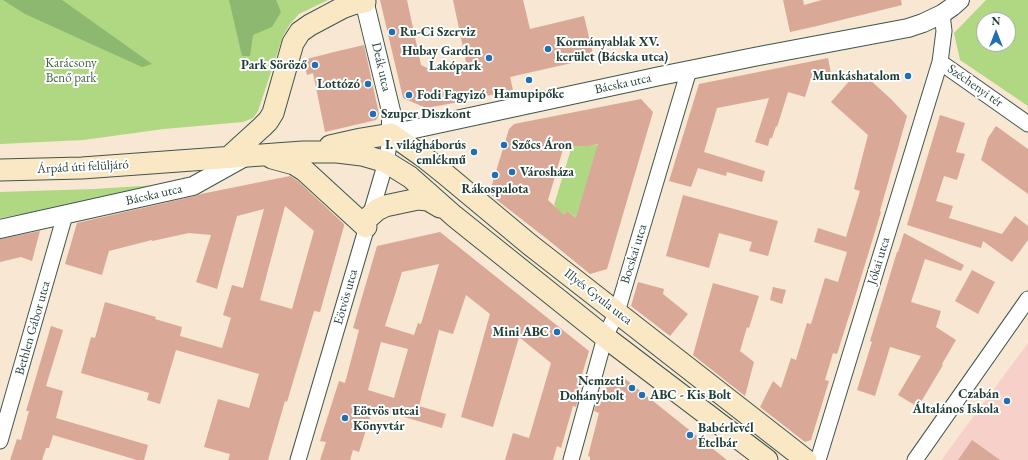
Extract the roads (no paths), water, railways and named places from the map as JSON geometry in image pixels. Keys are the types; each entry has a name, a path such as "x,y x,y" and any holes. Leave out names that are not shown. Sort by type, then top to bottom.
{"main road":[{"path":"365,1 342,8 300,32 293,43 273,113 262,127 245,156 294,164 305,171 368,222 377,210 385,206 418,199 428,200 454,216"},
{"name":"Bácska utca","path":"303,152 390,134"},
{"name":"Illyés Gyula utca","path":"390,134 425,158 529,244 806,460"},
{"name":"Bácska utca","path":"245,156 303,152 337,152 362,155 386,162"},
{"name":"Árpád úti felüljáró","path":"0,170 82,168 245,156"},
{"name":"Illyés Gyula utca","path":"386,162 410,177 454,216 605,337 767,460"}],"street":[{"path":"942,14 960,0"},
{"name":"Deák utca","path":"365,1 391,111 390,134"},
{"name":"Széchenyi tér","path":"942,14 944,31 940,62 1028,124"},
{"name":"Bácska utca","path":"390,134 653,77 908,28 942,14"},
{"name":"Jókai utca","path":"818,460 940,62"},
{"name":"Bocskai utca","path":"571,460 605,337 617,312 689,70"},
{"name":"Eötvös utca","path":"298,460 386,162 390,134"},
{"name":"Bácska utca","path":"0,229 193,186 245,156"},
{"name":"Bethlen Gábor utca","path":"0,441 65,215"},
{"path":"915,460 1028,299"}],"place":[{"name":"Ru-Ci Szerviz","path":"392,32"},
{"name":"Kormányablak XV. kerület (Bácska utca)","path":"548,49"},
{"name":"Hubay Garden Lakópark","path":"489,58"},
{"name":"Park Söröző","path":"315,65"},
{"name":"Munkáshatalom","path":"908,76"},
{"name":"Hamupipőke","path":"529,80"},
{"name":"Lottózó","path":"368,84"},
{"name":"Fodi Fagyizó","path":"409,95"},
{"name":"Szuper Diszkont","path":"373,114"},
{"name":"Szőcs Áron","path":"504,145"},
{"name":"I. világháborús emlékmű","path":"474,152"},
{"name":"Városháza","path":"512,172"},
{"name":"Rákospalota","path":"495,175"},
{"name":"Mini ABC","path":"557,332"},
{"name":"Nemzeti Dohánybolt","path":"632,388"},
{"name":"ABC - Kis Bolt","path":"642,395"},
{"name":"Czabán Általános Iskola","path":"1007,401"},
{"name":"Eötvös utcai Könyvtár","path":"345,418"},
{"name":"Babérlevél Ételbár","path":"690,435"}],"park label":[{"name":"Karácsony Benő park","path":"71,70"}]}
